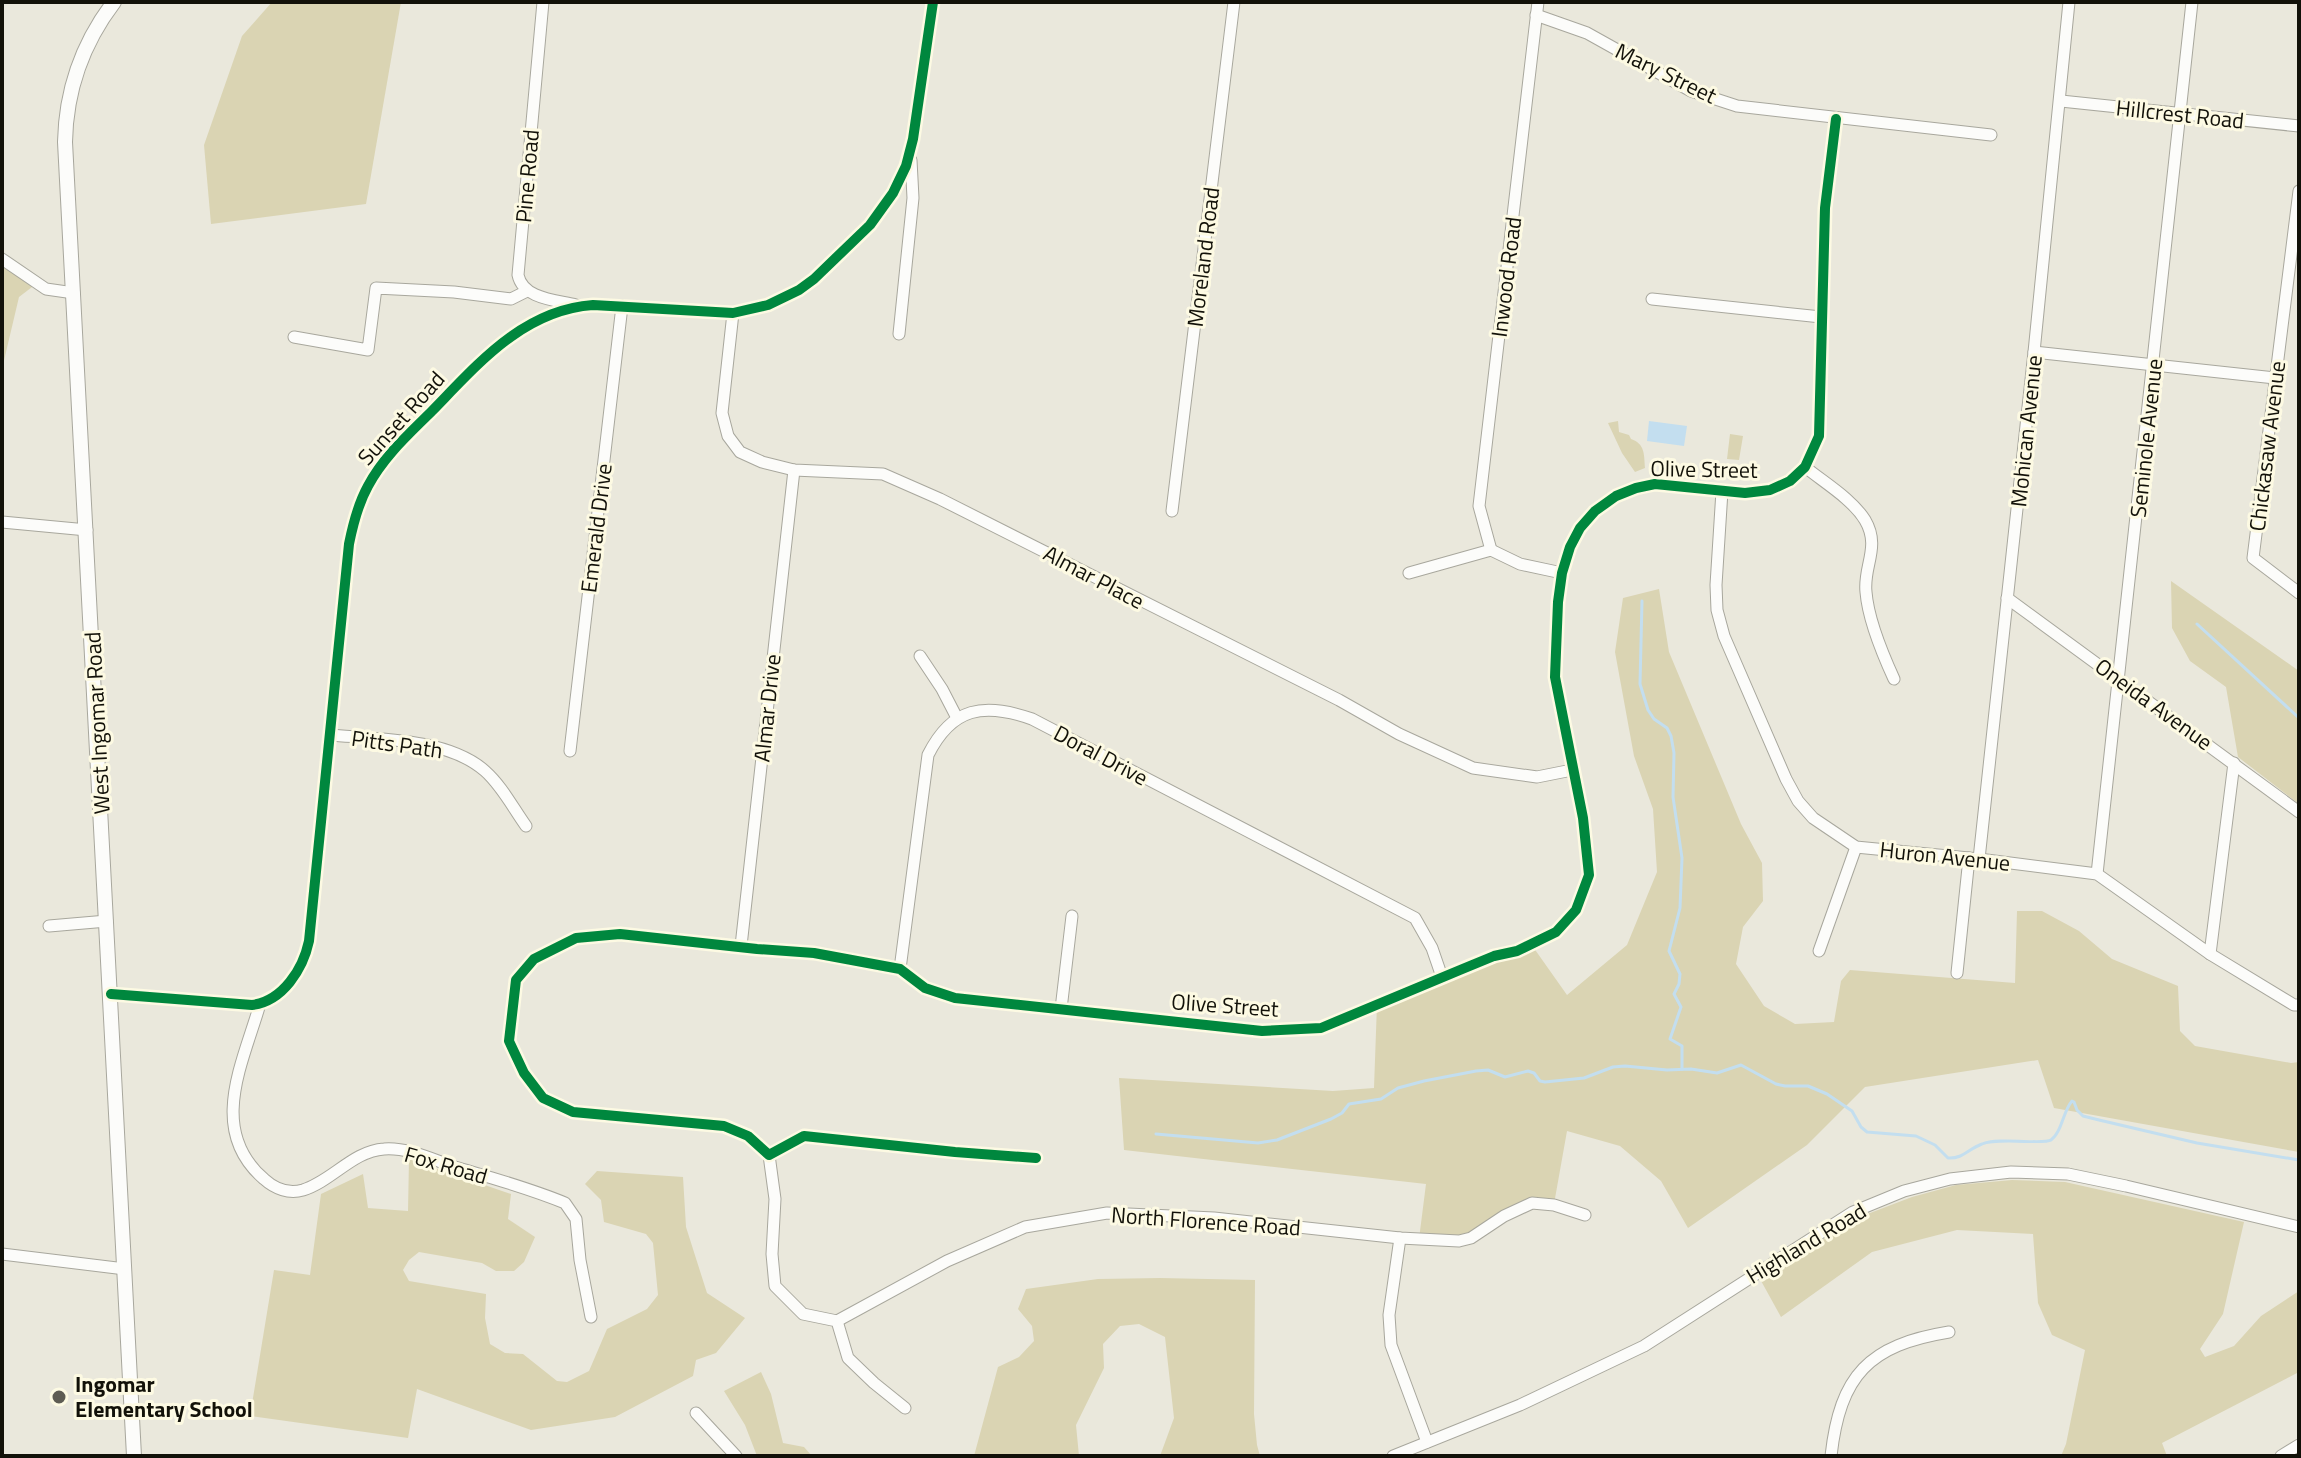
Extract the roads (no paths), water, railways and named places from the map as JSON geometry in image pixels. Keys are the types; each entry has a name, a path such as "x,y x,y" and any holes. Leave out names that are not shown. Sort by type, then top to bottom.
{"main road":[{"name":"West Ingomar Road","path":"114,2 96,27 79,61 67,112 66,168 134,1456"}],"street":[{"name":"Pine Road","path":"527,291 519,281 518,268 543,2"},
{"name":"Sunset Road","path":"260,1004 289,983 306,955 349,544 368,486 398,444 500,343 544,318 580,306 733,313 768,305 814,279 883,208 900,179 910,152 933,2"},
{"name":"Moreland Road","path":"1172,511 1234,2"},
{"name":"Inwood Road","path":"1491,550 1479,506 1538,2"},
{"name":"Mohican Avenue","path":"1957,973 2007,598 2069,2"},
{"name":"Seminole Avenue","path":"2097,874 2192,2"},
{"name":"Mary Street","path":"1536,15 1587,33 1691,91 1737,106 1991,135"},
{"name":"Hillcrest Road","path":"2061,101 2299,126"},
{"path":"1836,119 1825,208 1819,436 1805,467 1850,503 1865,520 1873,541 1865,590 1881,651 1894,679"},
{"path":"899,334 913,198 910,152"},
{"name":"Chickasaw Avenue","path":"2299,191 2253,558 2299,593"},
{"path":"2,259 46,289 74,293"},
{"path":"294,337 368,350 376,288 511,299 527,291 580,306"},
{"path":"1652,299 1821,317"},
{"name":"Emerald Drive","path":"570,751 622,306"},
{"name":"Almar Place","path":"733,313 722,413 728,436 740,452 762,462 794,470 883,474 940,499 1339,700 1413,741 1473,768 1537,777 1572,770"},
{"path":"2034,352 2275,378"},
{"name":"Olive Street","path":"769,1155 748,1136 724,1126 573,1112 543,1098 524,1073 509,1041 516,980 534,959 576,938 620,934 814,953 900,969 925,988 955,998 1262,1031 1321,1028 1494,956 1517,951 1556,932 1576,910 1589,875 1583,818 1555,677 1562,573 1580,528 1595,511 1616,496 1636,488 1655,484 1745,493 1770,490 1790,481 1805,467"},
{"name":"Almar Drive","path":"741,946 794,470"},
{"name":"Huron Avenue","path":"1722,491 1716,585 1717,610 1724,636 1770,745 1798,801 1813,818 1856,847 2097,874 2210,954 2294,1005 2299,1005"},
{"path":"2,522 87,530"},
{"path":"1409,573 1491,550 1520,564 1562,573"},
{"name":"Oneida Avenue","path":"2007,598 2299,812"},
{"path":"900,969 928,755 939,734 957,718 920,656"},
{"name":"Doral Drive","path":"957,718 991,709 1010,711 1032,719 1415,918 1432,948 1442,977"},
{"name":"Pitts Path","path":"330,735 427,745 466,757 495,781 526,826"},
{"path":"2210,954 2234,763"},
{"path":"1819,951 1856,847"},
{"path":"1061,1009 1072,916"},
{"path":"49,926 107,921"},
{"path":"111,994 260,1004"},
{"name":"Fox Road","path":"260,1004 232,1101 234,1130 252,1168 272,1186 282,1190 303,1190 358,1158 385,1149 437,1161 565,1203 576,1219 591,1317"},
{"path":"905,1408 848,1358 837,1321 803,1314 775,1286 772,1254 775,1199 769,1155 804,1136 1036,1158"},
{"name":"Highland Road","path":"1393,1456 1520,1405 1644,1346 1853,1212 1904,1191 1950,1179 2011,1172 2068,1174 2299,1227"},
{"name":"North Florence Road","path":"837,1321 947,1261 1025,1227 1107,1213 1214,1218 1400,1238 1459,1241 1471,1238 1504,1216 1532,1203 1554,1205 1585,1215"},
{"path":"1400,1238 1389,1315 1391,1345 1427,1442"},
{"path":"2,1254 125,1269"},
{"path":"1831,1456 1839,1410 1855,1377 1893,1347 1920,1337 1949,1332"},
{"path":"696,1413 736,1456"},
{"path":"2281,1456 2299,1445"}],"water":[{"path":"1649,421 1687,426 1684,446 1647,441"}],"waterway":[{"path":"1642,601 1640,684 1648,710 1671,736 1674,753 1673,797 1682,858 1680,908 1669,951 1680,974 1674,994 1681,1007 1670,1039 1682,1046 1682,1069"},
{"path":"2197,624 2299,718"},
{"path":"1156,1134 1258,1143 1277,1140 1331,1119 1342,1113 1349,1104 1381,1099 1398,1088 1424,1081 1476,1071 1488,1070 1505,1077 1528,1071 1545,1082 1584,1078 1613,1067 1691,1069 1717,1073 1741,1065 1776,1084 1808,1086 1827,1094 1852,1111 1867,1132 1916,1136 1935,1145 1948,1158 1958,1157 1989,1142 2051,1140 2072,1101 2083,1116 2197,1143 2299,1160"}],"place":[{"name":"Ingomar Elementary School","path":"59,1397"}]}
